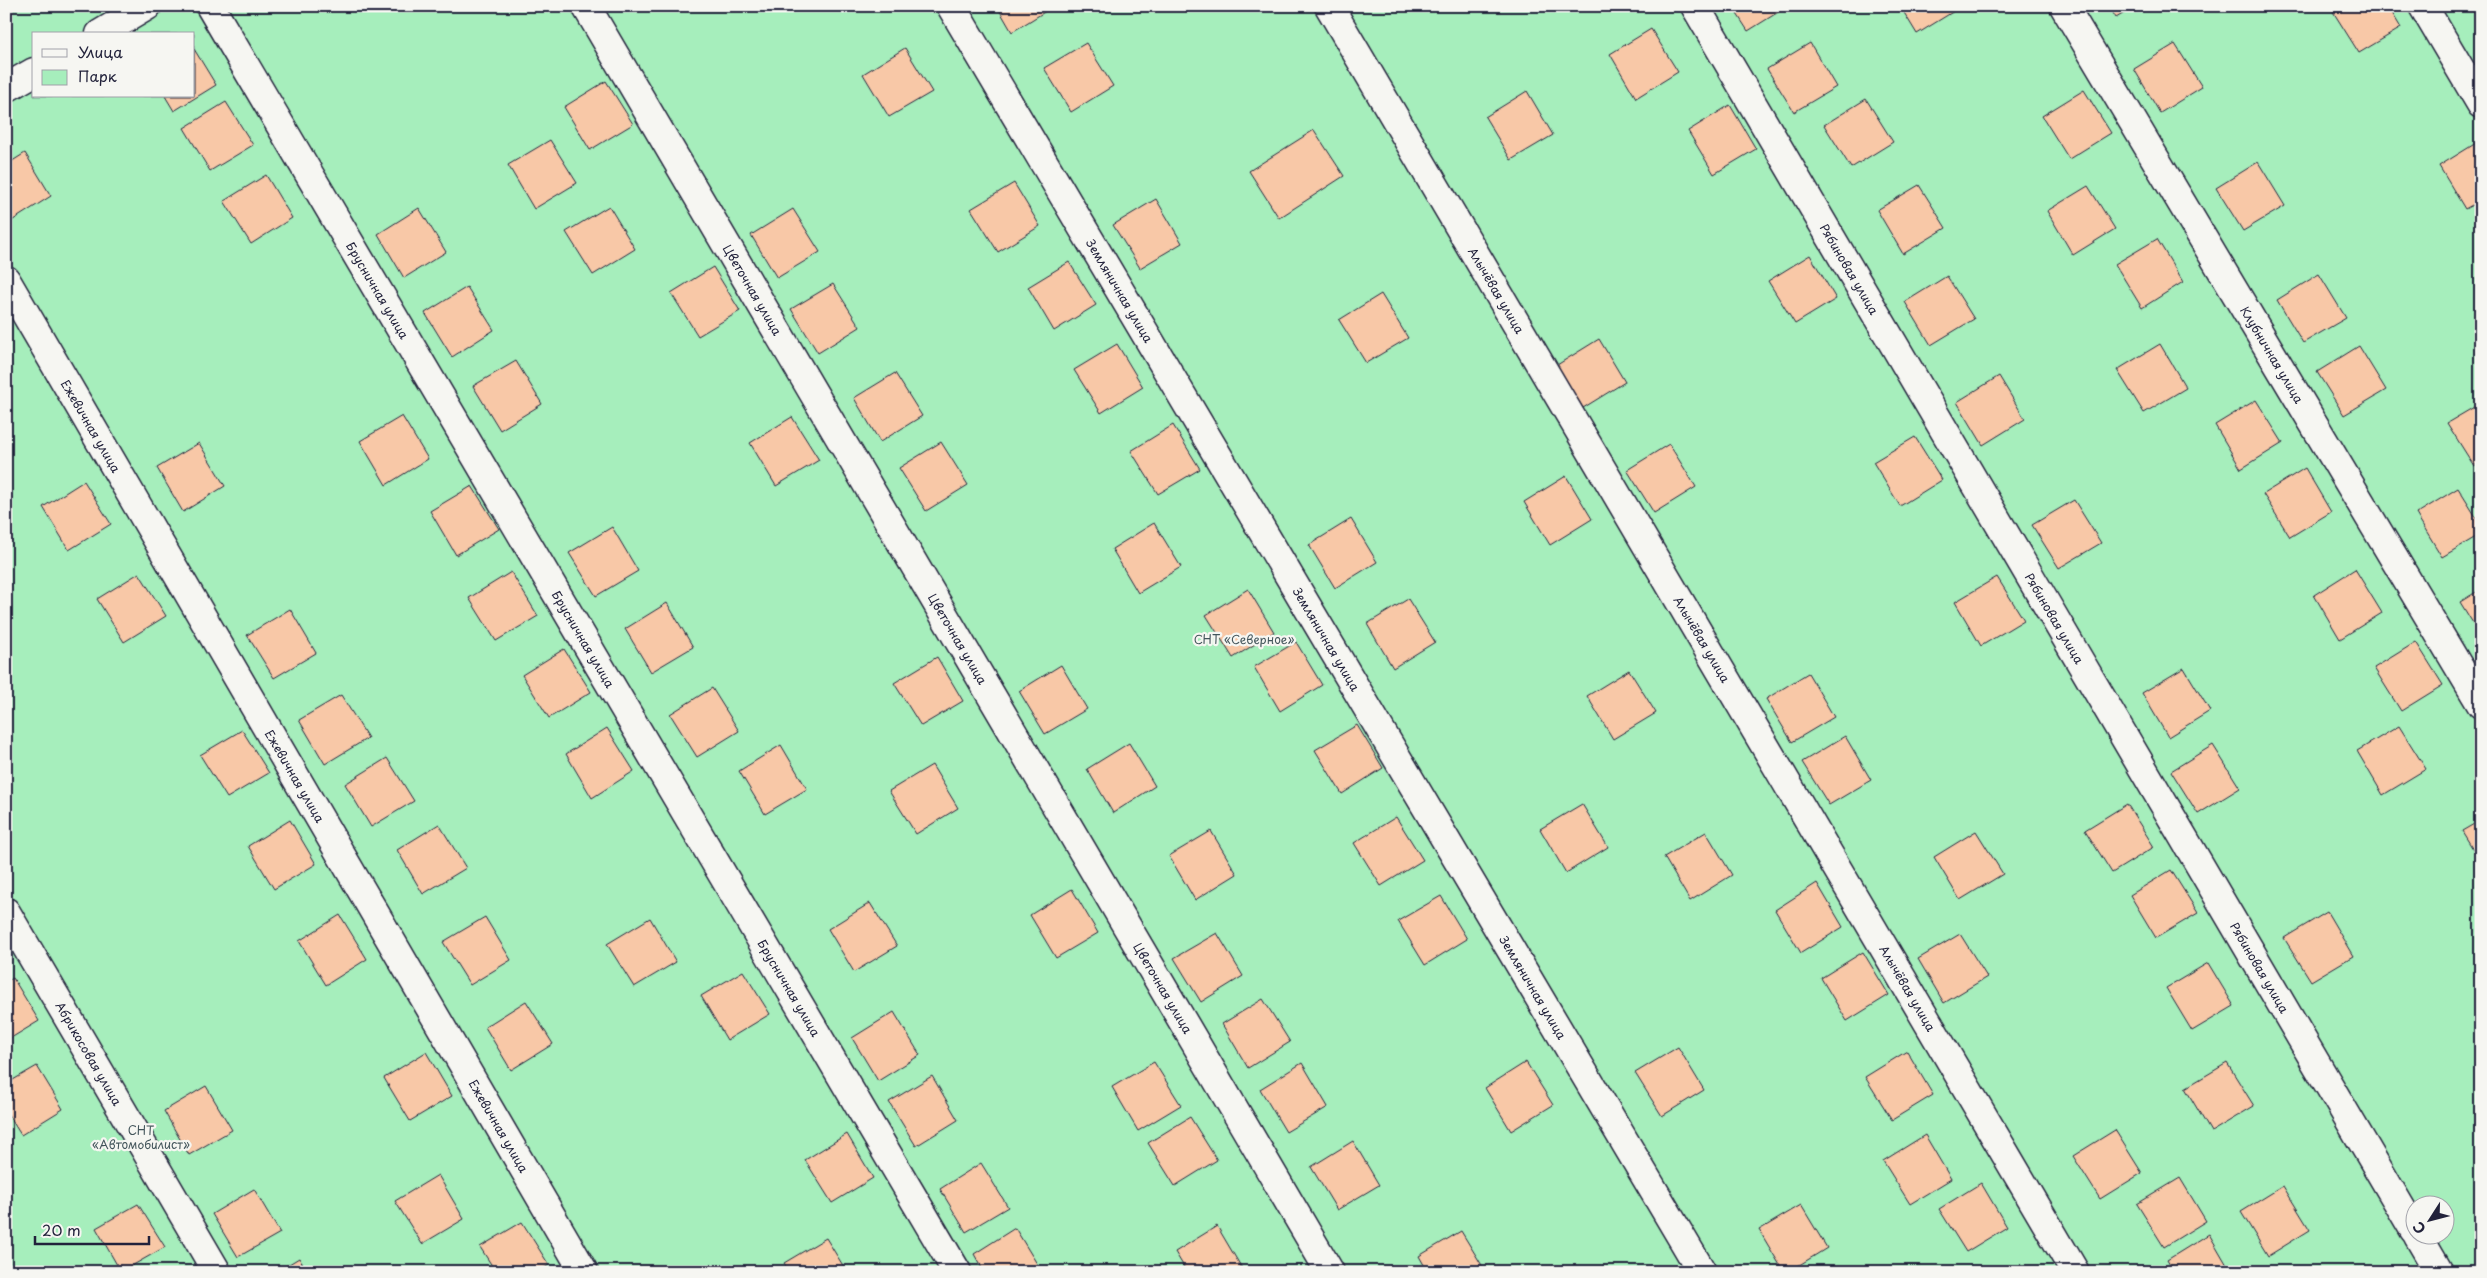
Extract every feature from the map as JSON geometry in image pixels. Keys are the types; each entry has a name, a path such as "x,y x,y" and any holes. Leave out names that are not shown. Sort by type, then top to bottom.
{"street":[{"path":"103,32 147,6"},
{"name":"Брусничная улица","path":"210,6 957,1272"},
{"name":"Цветочная улица","path":"586,6 1330,1272"},
{"name":"Земляничная улица","path":"951,6 1702,1272"},
{"name":"Алычёвая улица","path":"1329,6 2076,1272"},
{"name":"Рябиновая улица","path":"1695,6 2404,1213"},
{"name":"Клубничная улица","path":"2064,6 2481,704"},
{"path":"2423,6 2481,104"},
{"path":"6,88 32,73"},
{"name":"Ежевичная улица","path":"6,280 584,1272"},
{"name":"Абрикосовая улица","path":"6,912 217,1272"},
{"path":"2424,1246 2439,1272"}],"green space":[{"name":"СНТ «Северное»","path":"6,6 2481,6 2481,1272 6,1272"}],"building":[{"path":"997,6 1054,6 1012,32"},
{"path":"1732,6 1788,6 1748,31"},
{"path":"1900,6 1958,6 1959,8 1917,34"},
{"path":"2109,6 2136,6 2116,18"},
{"path":"2338,6 2388,6 2401,28 2359,53 2332,10"},
{"path":"1651,29 1678,72 1636,98 1610,54"},
{"path":"1086,43 1113,86 1071,112 1044,68"},
{"path":"1810,43 1836,87 1794,112 1767,69"},
{"path":"2175,44 2202,87 2160,113 2134,69"},
{"path":"905,48 932,92 889,117 863,74"},
{"path":"195,51 216,85 195,98"},
{"path":"606,81 633,124 590,150 564,107"},
{"path":"2084,90 2111,133 2069,159 2042,116"},
{"path":"1527,91 1553,135 1511,160 1485,117"},
{"path":"166,98 195,98 174,111"},
{"path":"1866,99 1893,142 1851,168 1824,125"},
{"path":"226,102 253,145 210,171 184,128"},
{"path":"1730,105 1756,149 1714,174 1688,131"},
{"path":"1314,130 1344,176 1279,218 1249,171"},
{"path":"550,140 577,183 534,209 508,165"},
{"path":"2481,140 2481,200 2465,209 2439,166"},
{"path":"25,153 51,196 10,222 6,216 6,165"},
{"path":"2258,162 2285,206 2243,231 2216,188"},
{"path":"266,175 292,218 251,244 224,201"},
{"path":"1014,183 1040,226 998,252 971,209"},
{"path":"1919,185 1946,228 1903,254 1877,210"},
{"path":"2088,186 2115,229 2073,255 2047,211"},
{"path":"1156,199 1182,243 1140,268 1113,225"},
{"path":"609,206 635,249 593,275 566,232"},
{"path":"419,208 446,252 404,278 378,234"},
{"path":"793,209 820,252 777,278 751,235"},
{"path":"2157,239 2183,282 2142,308 2115,264"},
{"path":"1810,255 1836,299 1795,324 1768,281"},
{"path":"1069,262 1096,305 1054,331 1028,287"},
{"path":"713,267 740,311 698,336 671,293"},
{"path":"2319,274 2346,318 2303,343 2277,300"},
{"path":"1947,276 1974,319 1931,345 1905,302"},
{"path":"833,284 860,327 818,353 791,309"},
{"path":"467,287 494,330 452,357 425,313"},
{"path":"1381,294 1408,338 1366,363 1339,320"},
{"path":"1599,339 1625,382 1583,408 1557,365"},
{"path":"1117,344 1143,387 1101,413 1074,370"},
{"path":"2160,344 2186,388 2144,413 2117,370"},
{"path":"2359,346 2386,390 2344,415 2317,372"},
{"path":"516,361 542,404 500,430 473,386"},
{"path":"895,373 922,416 880,442 854,398"},
{"path":"1999,376 2025,419 1983,445 1957,402"},
{"path":"2256,400 2283,443 2241,469 2215,425"},
{"path":"2481,403 2481,462 2474,466 2447,423"},
{"path":"402,416 428,459 386,485 360,441"},
{"path":"792,417 819,460 776,486 750,443"},
{"path":"1173,425 1200,469 1158,494 1131,451"},
{"path":"1915,437 1942,480 1900,506 1873,462"},
{"path":"941,442 968,485 926,511 899,468"},
{"path":"199,443 225,486 183,512 157,468"},
{"path":"1669,444 1696,487 1654,513 1627,470"},
{"path":"2305,468 2331,512 2290,537 2263,494"},
{"path":"1566,476 1592,519 1550,545 1524,502"},
{"path":"84,481 111,524 69,550 43,507"},
{"path":"472,486 499,529 456,555 430,511"},
{"path":"2458,488 2481,525 2481,534 2442,557 2416,514"},
{"path":"2074,500 2101,543 2059,568 2032,525"},
{"path":"1351,519 1377,562 1335,588 1309,545"},
{"path":"1154,523 1181,567 1138,593 1112,549"},
{"path":"612,527 638,571 596,596 569,553"},
{"path":"2355,569 2382,613 2340,639 2314,595"},
{"path":"511,572 538,616 496,641 469,598"},
{"path":"139,573 166,616 124,642 97,599"},
{"path":"1997,577 2024,620 1981,646 1955,602"},
{"path":"1248,589 1274,632 1233,658 1206,615"},
{"path":"2481,589 2481,636 2460,602"},
{"path":"1408,599 1435,642 1393,668 1367,624"},
{"path":"667,603 693,647 651,672 625,629"},
{"path":"290,609 316,653 274,678 247,635"},
{"path":"1296,642 1322,685 1280,711 1254,667"},
{"path":"2416,642 2443,685 2401,711 2374,668"},
{"path":"564,649 591,692 549,718 522,675"},
{"path":"937,657 963,701 921,726 894,683"},
{"path":"1061,665 1087,709 1045,734 1019,691"},
{"path":"2184,668 2210,711 2168,737 2142,693"},
{"path":"1629,670 1656,713 1613,739 1587,696"},
{"path":"1808,673 1834,717 1792,742 1766,699"},
{"path":"712,688 739,731 697,757 670,714"},
{"path":"341,695 368,738 325,764 299,720"},
{"path":"1357,725 1383,768 1342,794 1315,750"},
{"path":"2399,726 2426,769 2383,795 2357,751"},
{"path":"607,728 634,771 592,798 566,754"},
{"path":"242,730 269,773 227,798 200,755"},
{"path":"1845,736 1871,780 1829,805 1802,762"},
{"path":"1129,743 1155,786 1113,813 1087,769"},
{"path":"781,745 807,789 765,814 739,771"},
{"path":"2213,745 2240,788 2198,814 2171,771"},
{"path":"387,758 414,801 371,827 345,784"},
{"path":"932,765 958,808 916,834 889,791"},
{"path":"1582,804 1608,847 1566,873 1540,829"},
{"path":"2127,804 2154,847 2112,873 2085,830"},
{"path":"1396,817 1423,860 1381,886 1354,843"},
{"path":"290,820 316,864 274,889 248,846"},
{"path":"2481,820 2481,862 2462,831"},
{"path":"439,824 466,868 423,894 397,850"},
{"path":"1211,831 1237,874 1195,900 1169,856"},
{"path":"1976,831 2003,874 1960,900 1934,857"},
{"path":"1706,832 1732,875 1690,901 1664,857"},
{"path":"2171,870 2198,913 2156,938 2130,895"},
{"path":"1817,883 1843,927 1801,953 1775,910"},
{"path":"1072,889 1098,933 1056,958 1030,915"},
{"path":"1441,896 1467,939 1425,965 1398,921"},
{"path":"870,903 897,946 854,972 828,929"},
{"path":"2327,912 2353,956 2311,981 2284,938"},
{"path":"340,915 367,959 326,985 299,941"},
{"path":"485,917 511,960 470,985 443,942"},
{"path":"650,918 676,962 634,987 607,944"},
{"path":"1217,933 1243,976 1201,1002 1174,958"},
{"path":"1960,934 1987,977 1944,1003 1918,959"},
{"path":"1863,952 1889,995 1847,1021 1821,978"},
{"path":"2208,963 2234,1006 2192,1031 2166,988"},
{"path":"743,971 770,1014 727,1040 701,996"},
{"path":"13,978 39,1021 6,1041 6,982"},
{"path":"1263,999 1290,1042 1248,1068 1222,1024"},
{"path":"526,1001 553,1044 511,1070 485,1027"},
{"path":"894,1012 920,1055 878,1081 852,1038"},
{"path":"1678,1047 1704,1090 1662,1116 1635,1073"},
{"path":"1907,1051 1933,1095 1892,1120 1865,1077"},
{"path":"426,1052 452,1096 410,1121 384,1078"},
{"path":"1154,1062 1181,1105 1138,1131 1112,1087"},
{"path":"1526,1062 1553,1105 1511,1131 1485,1088"},
{"path":"1302,1063 1328,1107 1286,1132 1260,1089"},
{"path":"2227,1063 2254,1106 2211,1132 2185,1088"},
{"path":"37,1066 63,1109 21,1135 6,1111 6,1084"},
{"path":"932,1076 958,1120 916,1146 889,1102"},
{"path":"206,1086 232,1130 189,1155 164,1111"},
{"path":"1190,1117 1217,1160 1175,1186 1148,1143"},
{"path":"2115,1130 2142,1173 2100,1199 2073,1156"},
{"path":"847,1134 873,1178 832,1203 805,1160"},
{"path":"1925,1135 1951,1179 1910,1204 1883,1161"},
{"path":"1353,1141 1379,1185 1337,1210 1311,1167"},
{"path":"981,1163 1008,1207 966,1232 940,1189"},
{"path":"438,1175 464,1219 422,1244 395,1201"},
{"path":"2180,1178 2206,1221 2164,1247 2137,1204"},
{"path":"1981,1183 2007,1227 1966,1252 1939,1209"},
{"path":"2283,1186 2310,1230 2268,1256 2241,1212"},
{"path":"254,1189 280,1233 238,1257 212,1214"},
{"path":"138,1204 165,1247 121,1272 96,1228"},
{"path":"1801,1205 1827,1248 1788,1272 1784,1272 1759,1230"},
{"path":"522,1222 549,1265 538,1272 496,1272 480,1247"},
{"path":"1217,1226 1243,1270 1240,1272 1187,1272 1175,1252"},
{"path":"1015,1228 1042,1272 984,1272 974,1254"},
{"path":"1461,1231 1486,1272 1428,1272 1419,1256"},
{"path":"2209,1234 2231,1272 2174,1272 2167,1260"},
{"path":"826,1238 847,1272 790,1272 784,1263"},
{"path":"299,1258 307,1272 276,1272"}],"park label":[{"name":"СНТ «Автомобилист»","path":"141,1137"}]}
